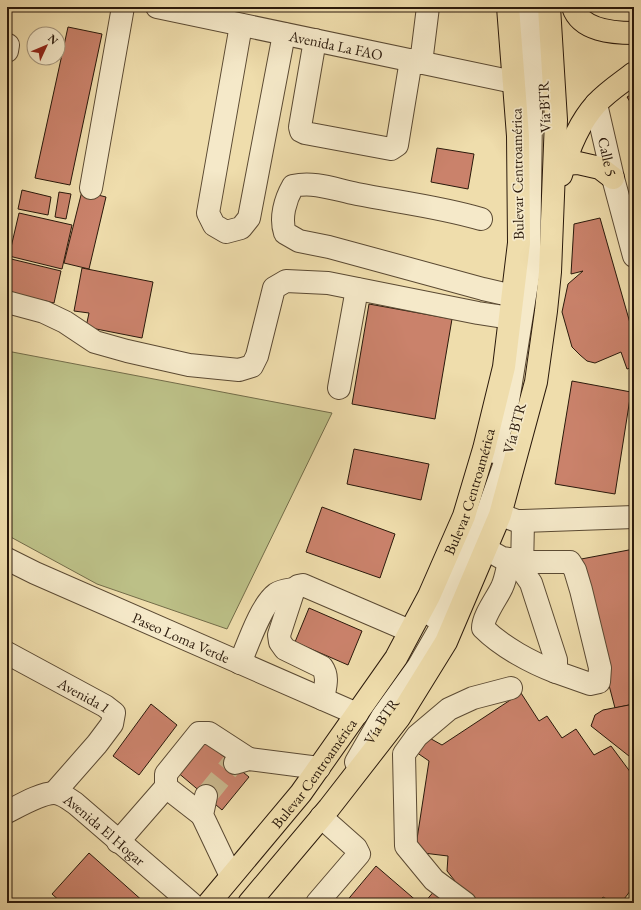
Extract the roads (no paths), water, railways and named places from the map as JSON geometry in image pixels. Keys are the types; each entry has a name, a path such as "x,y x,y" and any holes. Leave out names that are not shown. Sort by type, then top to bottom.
{"main road":[{"name":"Bulevar Centroamérica","path":"209,903 302,793 396,658 429,596 464,516 484,449 504,367 519,243 518,136 508,7"},
{"name":"Bulevar Centroamérica","path":"249,903 325,812 389,731 446,642 500,515 536,382 546,311 553,202 556,120 549,7"},
{"path":"573,7 575,14 578,17 595,28 613,32 634,32"},
{"path":"553,202 564,164 580,127 596,104 634,73"},
{"path":"564,164 578,162 600,168 613,178"}],"street":[{"path":"91,188 123,7"},
{"name":"Avenida La FAO","path":"157,7 514,82"},
{"path":"316,40 300,127 301,131 391,149 397,145 428,7"},
{"name":"Vía BTR","path":"302,793 374,711 414,652 449,585 481,502 508,401 529,271 531,112 522,7"},
{"name":"Vía BTR","path":"325,812 382,717 418,667 441,627 476,545 507,455 520,408 542,273 546,112 537,7"},
{"path":"241,25 208,213 214,225 226,232 241,228 249,218 284,34"},
{"name":"Calle 5","path":"596,104 613,178 634,256"},
{"path":"481,219 316,185 304,184 293,186 288,195 282,225 285,233 299,241 329,247 513,296"},
{"path":"7,302 44,312 65,322 95,342 189,365 239,370 252,366 257,356 274,288 286,280 328,283 510,318"},
{"path":"339,388 357,289"},
{"path":"500,515 517,521 634,517"},
{"path":"486,549 502,558 516,560 570,562 575,570 581,590 600,668 600,682 590,684 534,664 483,628 486,617 516,560 523,521"},
{"name":"Paseo Loma Verde","path":"7,559 35,573 357,714"},
{"path":"516,560 532,584 556,660 556,672"},
{"path":"240,663 268,602 277,593 284,590 294,589 298,586 303,586 410,632"},
{"path":"294,589 279,635 280,642 284,649 322,667 326,673 323,699"},
{"name":"Avenida 1","path":"7,653 105,706 114,713 112,724 97,744 54,793"},
{"path":"404,754 417,736 449,709 473,698 511,688"},
{"path":"389,731 417,736"},
{"path":"389,731 404,754 406,846 434,880 465,903"},
{"path":"118,842 166,787 166,774 199,732 209,733 241,762 319,768"},
{"path":"166,787 204,806 231,876"},
{"name":"Avenida El Hogar","path":"7,812 43,795 54,793 66,797 191,903"},
{"path":"317,903 359,854 356,848 325,812"}],"tunnel":[{"path":"206,796 232,764"}]}
